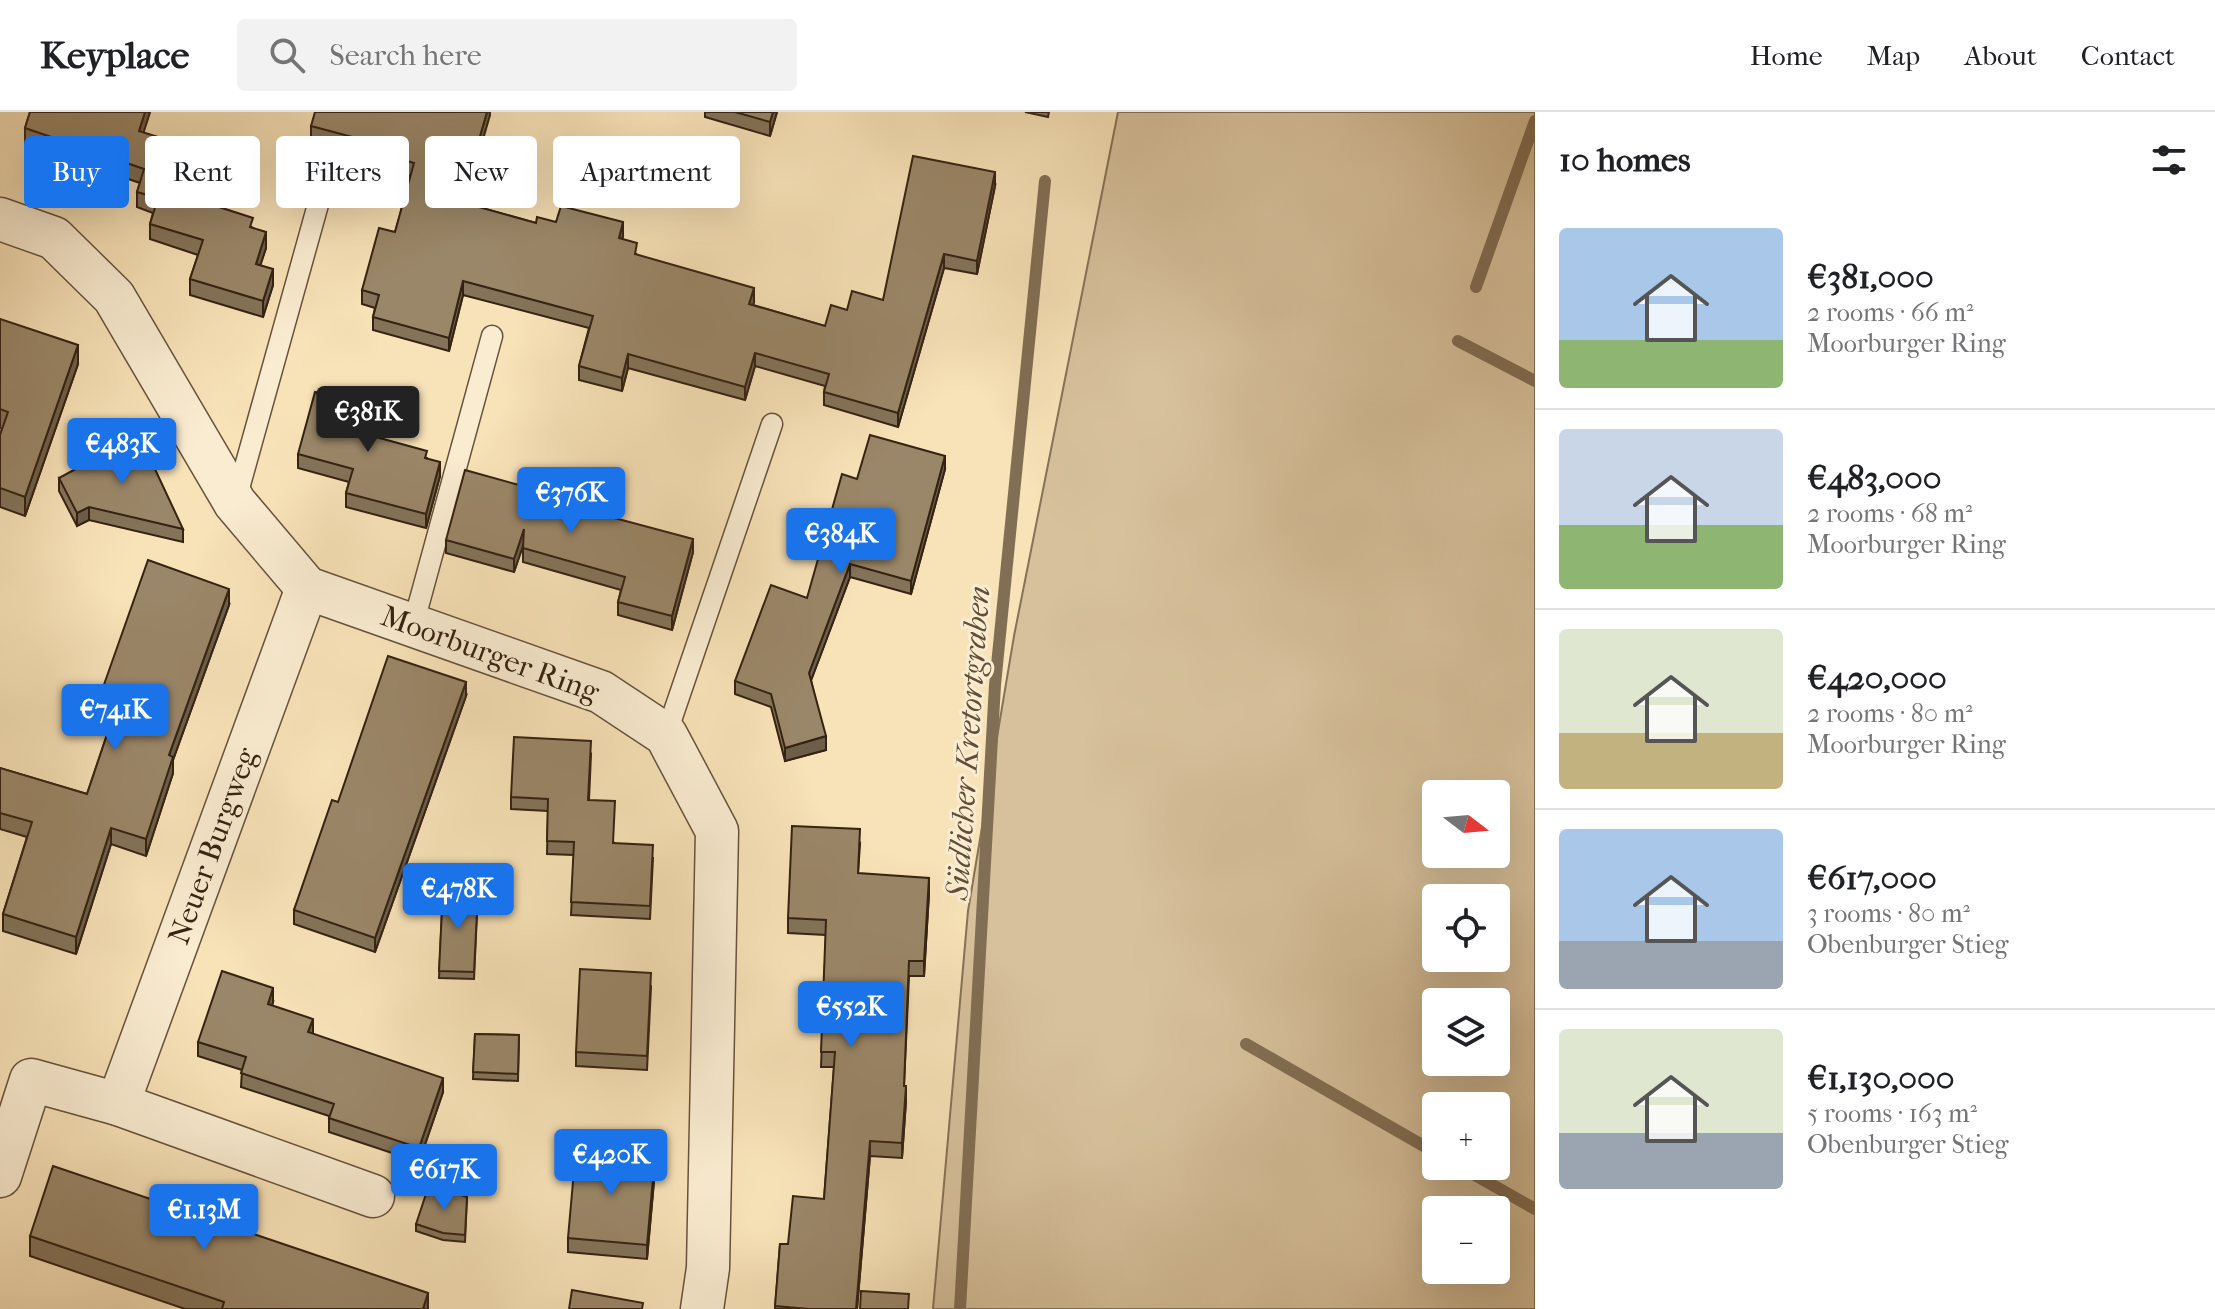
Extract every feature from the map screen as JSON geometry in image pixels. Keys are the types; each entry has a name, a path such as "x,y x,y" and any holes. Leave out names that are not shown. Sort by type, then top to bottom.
{"street":[{"path":"0,219 54,238 114,297 235,503 307,588"},
{"name":"Moorburger Ring","path":"307,588 601,692 666,735 717,831 708,1268 702,1309"},
{"name":"Neuer Burgweg","path":"118,1104 307,588"},
{"path":"0,1176 31,1080 118,1104 373,1196"}],"lane":[{"path":"235,503 317,208"},
{"path":"413,625 492,336"},
{"path":"666,735 772,424"}],"shaded area":[{"path":"1118,112 1535,112 1535,1309 933,1309 968,911 1014,636"}],"building":[{"path":"30,112 145,112 139,131 155,136 145,136 145,194 137,192 144,169 129,164 129,136 48,136 25,128"},
{"path":"315,112 487,112 480,136 425,136 425,208 482,208 536,223 537,217 556,222 560,208 569,208 623,222 619,238 637,243 635,254 754,288 749,304 825,326 831,305 847,310 852,291 883,300 913,156 995,172 977,261 944,254 898,413 824,392 829,374 755,353 745,387 628,354 622,378 579,366 593,316 463,281 449,338 373,317 379,295 362,290 379,228 395,232 402,208 409,208 409,181 414,163 409,162 409,136 349,136 311,126"},
{"path":"735,112 773,112 770,122"},
{"path":"155,208 222,208 253,218 250,227 266,232 256,264 273,269 263,301 190,279 203,240 150,224"},
{"path":"0,319 78,345 25,497 0,488 0,435 8,412 0,409"},
{"path":"315,392 383,410 376,437 427,451 425,458 440,462 426,514 346,493 353,469 298,454"},
{"path":"139,435 183,529 89,507 77,513 59,478"},
{"path":"870,435 945,456 911,581 850,564 809,673 826,736 785,748 771,694 735,681 771,585 807,598 842,474 857,479"},
{"path":"465,470 537,490 541,474 598,491 592,512 693,539 672,616 618,602 625,577 523,548 524,529 514,559 446,540"},
{"path":"148,560 229,589 169,755 173,757 146,839 111,828 76,937 3,914 32,822 0,813 0,768 87,794 119,699 101,693"},
{"path":"388,656 466,682 375,938 294,910 332,800 338,802"},
{"path":"514,737 591,741 588,800 615,801 613,843 653,845 650,906 571,902 574,842 547,841 548,799 511,797"},
{"path":"792,826 860,829 858,873 929,878 924,961 909,961 902,1143 870,1141 856,1309 775,1306 780,1244 788,1244 793,1196 824,1199 835,1052 821,1052 826,920 788,918"},
{"path":"443,889 478,891 474,972 439,971"},
{"path":"580,969 651,973 647,1056 576,1052"},
{"path":"222,971 273,988 268,1004 313,1019 308,1032 443,1078 419,1148 329,1118 334,1104 241,1073 246,1057 198,1042"},
{"path":"475,1034 519,1035 518,1074 473,1072"},
{"path":"576,1148 655,1156 647,1245 568,1238"},
{"path":"53,1166 428,1293 423,1309 222,1309 224,1302 30,1236"},
{"path":"429,1185 467,1197 465,1235 443,1233 416,1224"},
{"path":"572,1290 643,1303 642,1309 569,1309"},
{"path":"861,1291 909,1294 908,1309 860,1309"}],"waterway":[{"path":"1476,287 1535,121"},
{"name":"Südlicher Kretortgraben","path":"960,1309 995,685 1045,181"},
{"path":"1458,341 1535,381"},
{"path":"1246,1044 1422,1145"},
{"path":"1484,1180 1535,1209"}]}
